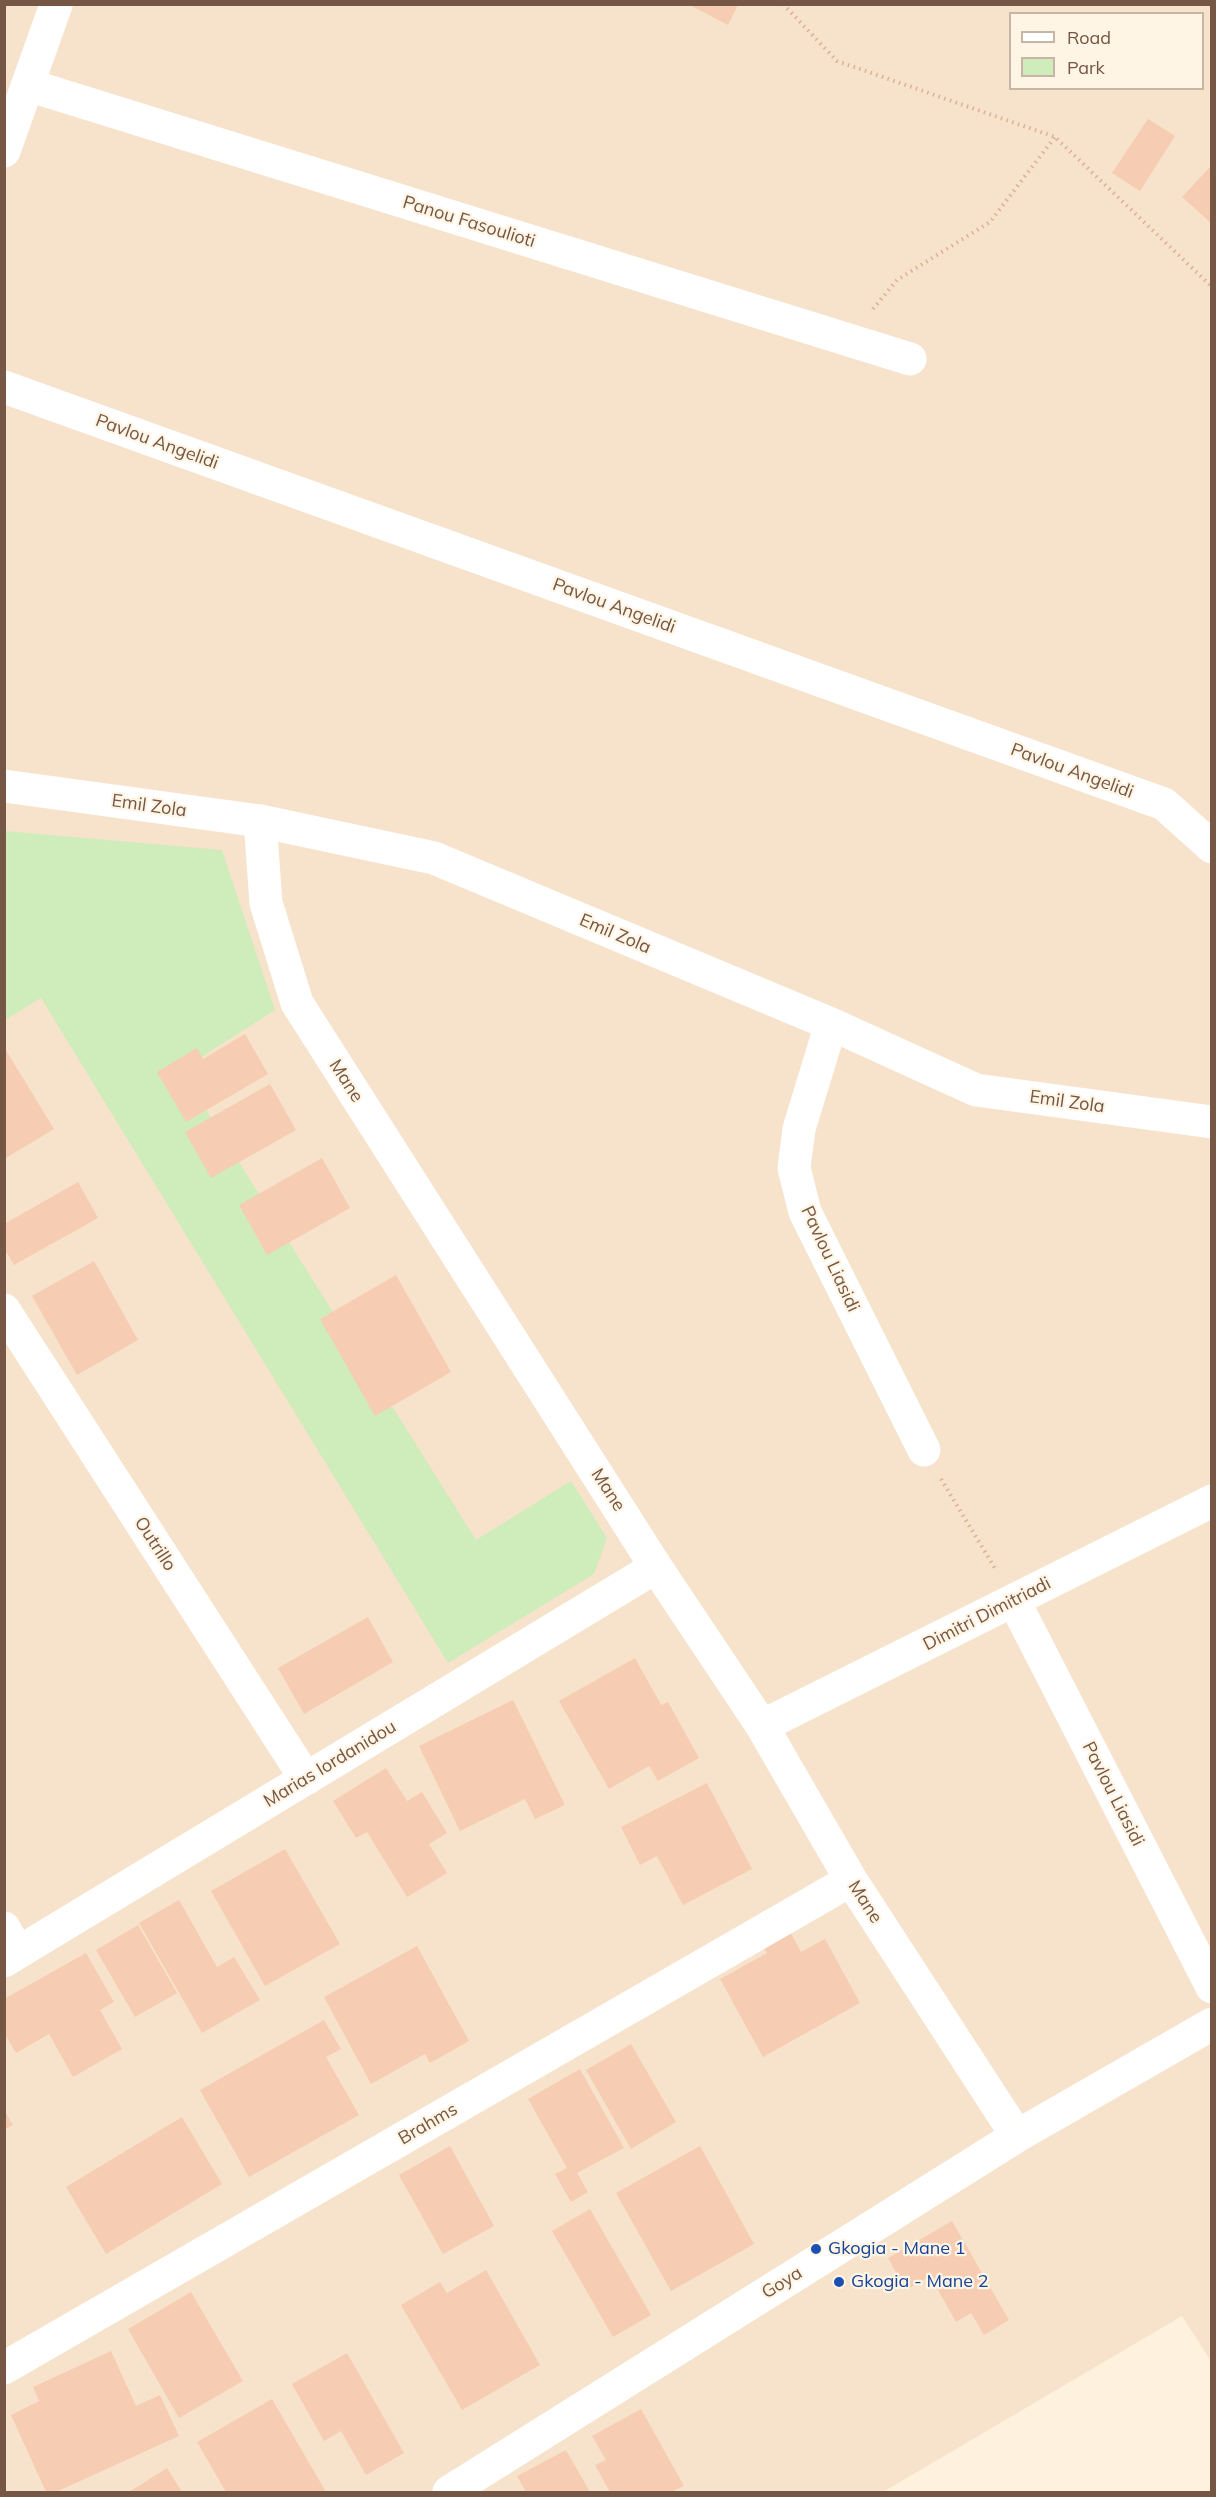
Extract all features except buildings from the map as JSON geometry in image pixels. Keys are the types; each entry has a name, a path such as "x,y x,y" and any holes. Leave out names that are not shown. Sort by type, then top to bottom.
{"street":[{"path":"4,152 56,6"},
{"name":"Panou Fasoulioti","path":"28,85 910,358"},
{"name":"Pavlou Angelidi","path":"4,387 1164,804 1212,847"},
{"name":"Emil Zola","path":"4,786 260,821 434,858 831,1024 976,1090 1212,1122"},
{"name":"Mane","path":"260,821 266,903 297,1004 657,1567 762,1726 851,1880 1017,2136"},
{"name":"Pavlou Liasidi","path":"831,1024 799,1129 794,1168 805,1212 924,1450"},
{"name":"Outrillo","path":"4,1310 306,1779"},
{"name":"Dimitri Dimitriadi","path":"762,1726 1212,1501"},
{"name":"Marias Iordanidou","path":"9,1947 306,1779 657,1567"},
{"name":"Pavlou Liasidi","path":"1014,1600 1212,1987"},
{"name":"Brahms","path":"4,2368 851,1880"},
{"name":"Goya","path":"449,2493 1017,2136 1212,2024"}],"path":[{"path":"783,4 837,61 1055,137 1212,287"},
{"path":"849,339 897,280 990,222 1055,137"},
{"path":"924,1450 1014,1600"}],"shaded area":[{"path":"5,5 1211,5 1211,2361 1182,2316 883,2492 5,2492"}],"green space":[{"path":"5,831 222,850 275,1010 181,1070 476,1540 571,1481 607,1538 594,1574 448,1663 41,998 5,1020"}],"place":[{"name":"Gkogia - Mane 1","path":"816,2249"},
{"name":"Gkogia - Mane 2","path":"839,2282"}]}
